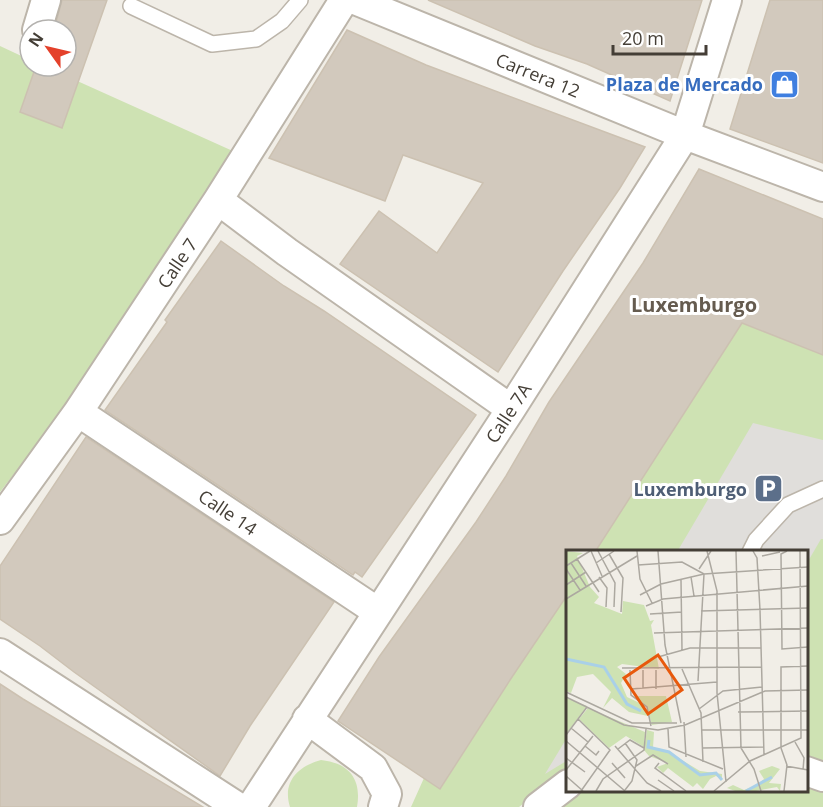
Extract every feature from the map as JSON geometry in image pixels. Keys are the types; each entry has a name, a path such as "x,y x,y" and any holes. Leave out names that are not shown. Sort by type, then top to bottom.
{"street":[{"path":"40,18 46,0"},
{"name":"Calle 7","path":"0,520 78,412 218,201 344,0"},
{"name":"Carrera 12","path":"355,0 685,135 823,187"},
{"name":"Calle 7A","path":"251,807 511,409 685,135 727,0"},
{"path":"218,201 511,409"},
{"name":"Calle 14","path":"78,412 378,612"},
{"path":"0,653 238,807"},
{"path":"307,719 374,768 387,794 383,807"},
{"path":"808,771 823,777"},
{"path":"538,807 566,786"}],"lane":[{"path":"131,6 212,44 256,39 282,21 300,0"},
{"path":"751,550 756,540 788,505 823,489"}],"green space":[{"path":"0,46 18,54 18,78 71,78 235,152 65,408 0,492"},
{"path":"742,323 823,355 823,766 808,762 808,550 596,550"},
{"path":"566,597 566,771 519,807 411,807 424,778 441,788"},
{"path":"321,760 339,765 351,774 357,788 357,807 290,807 288,790 294,776 305,766"},
{"path":"808,781 823,787 823,807 557,807 577,792 808,792"}],"shaded area":[{"name":"Luxemburgo","path":"753,423 823,440 823,539 808,561 808,550 678,550"},
{"path":"566,739 566,761 545,774"}],"building":[{"path":"62,0 107,0 62,128 20,112 32,78 78,78 78,18 57,18"},
{"path":"428,0 702,0 670,101 587,64 535,46"},
{"name":"Plaza de Mercado","path":"770,0 823,0 823,163 730,129"},
{"path":"347,30 426,65 645,147 498,372 340,264 379,211 437,253 483,183 403,155 385,201 269,158"},
{"path":"699,169 823,219 823,355 742,323 596,550 566,550 566,597 440,789 338,721 379,657 476,522 549,402 643,263"},
{"path":"221,241 476,415 362,577 355,572 353,575 105,410"},
{"path":"86,437 334,602 250,726 220,776 0,619 0,566"},
{"path":"0,684 23,699 203,807 0,807"}],"place":[{"name":"Plaza de Mercado","path":"784,84"},
{"name":"Luxemburgo","path":"768,489"}],"district":[{"name":"Luxemburgo","path":"694,304"}]}
